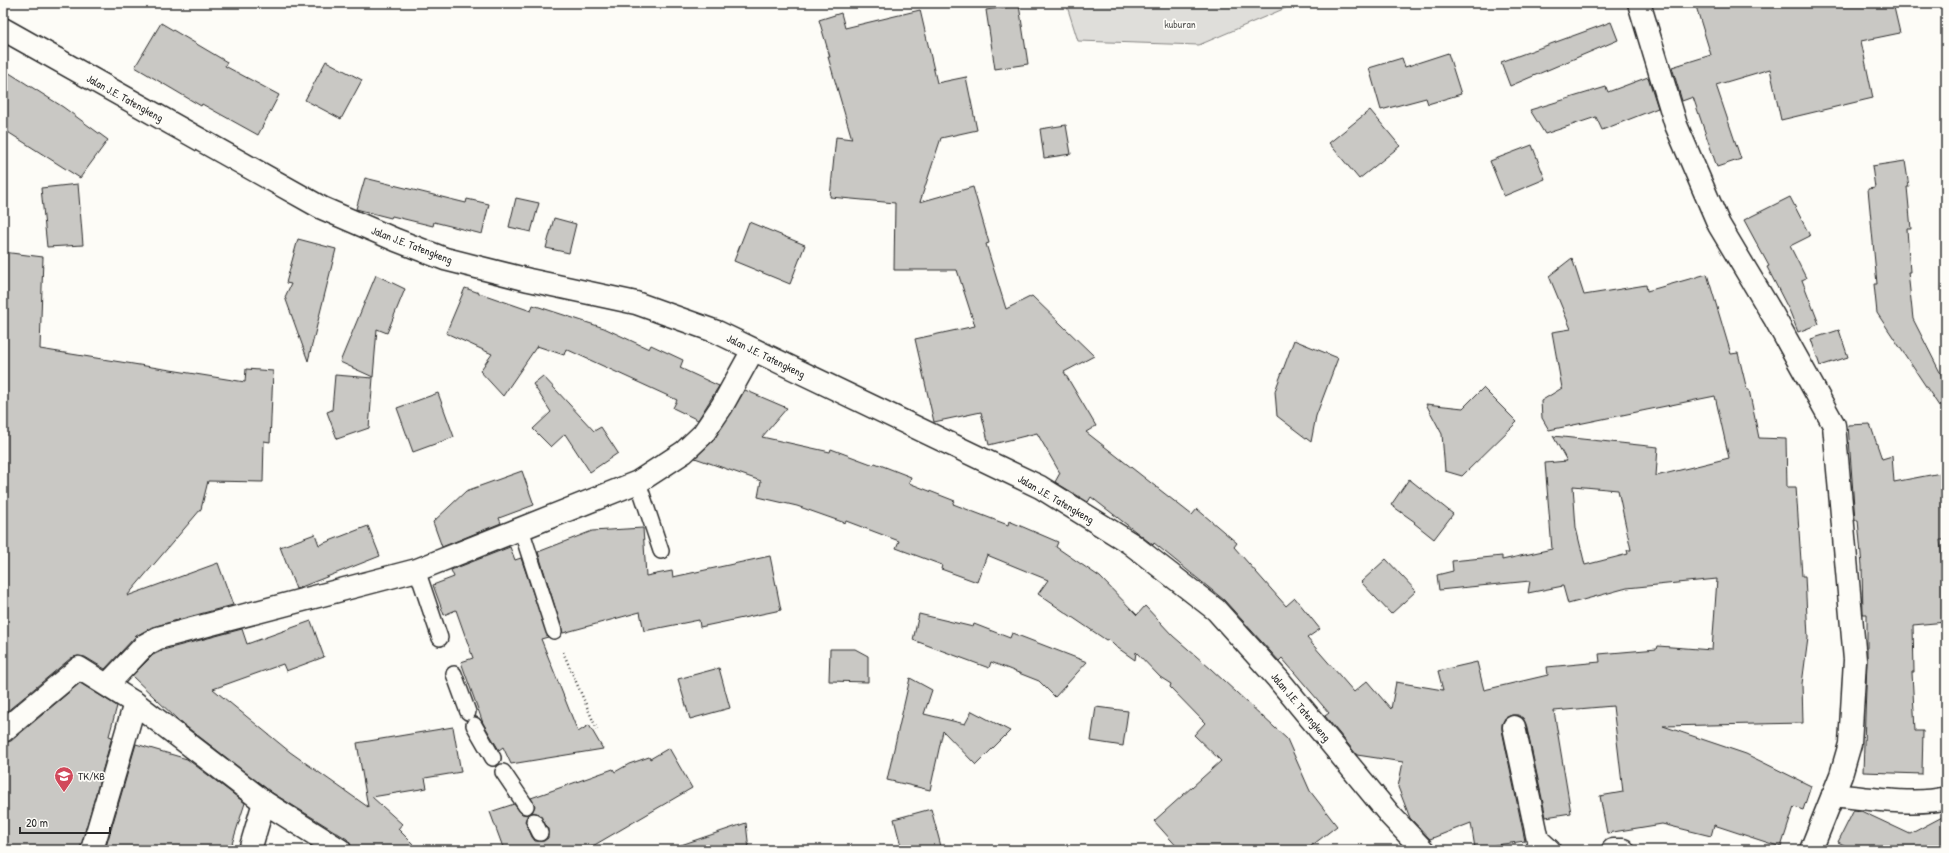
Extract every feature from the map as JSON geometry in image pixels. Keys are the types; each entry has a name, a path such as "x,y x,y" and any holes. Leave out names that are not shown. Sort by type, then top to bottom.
{"street":[{"path":"1639,3 1676,125 1718,226 1774,317 1834,425 1856,660 1850,744 1833,794 1811,850"},
{"name":"Jalan J.E. Tatengkeng","path":"3,29 322,208 396,240 445,259 528,280 636,303 717,332 1040,487 1130,543 1216,610 1278,679 1391,816 1423,850"},
{"path":"108,684 145,645 158,638 417,570 638,482 684,452 703,434 722,406 753,350"},
{"path":"3,731 79,668 108,684 135,703 264,802 340,850"},
{"path":"92,850 135,703"},
{"path":"1514,727 1538,840 1549,850"},
{"path":"1833,794 1875,799 1936,801 1946,798"},
{"path":"250,850 264,802"},
{"path":"1614,850 1623,850"}],"lane":[{"path":"638,482 661,551"},
{"path":"521,529 554,631"},
{"path":"417,570 440,638"},
{"path":"454,674 471,718 493,758"},
{"path":"503,772 526,806"}],"path":[{"path":"554,631 598,732"}],"green space":[{"name":"kuburan","path":"1066,3 1295,4 1199,45 1078,41"}],"building":[{"path":"1695,3 1893,3 1900,33 1861,41 1873,98 1781,120 1770,69 1716,85 1741,159 1717,167 1693,97 1682,101 1672,67 1711,55"},
{"path":"1019,5 1028,64 995,69 986,10"},
{"path":"920,10 937,83 966,77 977,130 941,138 920,202 973,187 989,243 986,244 1006,309 1032,296 1094,356 1064,372 1096,426 1086,432 1192,515 1197,509 1237,543 1234,547 1286,606 1295,598 1320,629 1307,638 1354,692 1367,681 1391,709 1396,682 1443,690 1438,671 1477,662 1484,690 1548,675 1547,667 1600,662 1599,654 1657,649 1658,646 1712,650 1717,579 1627,588 1568,604 1563,586 1528,593 1530,581 1439,590 1437,575 1453,571 1452,561 1502,556 1502,560 1552,549 1545,463 1567,461 1553,436 1658,447 1656,476 1729,458 1715,396 1549,430 1542,418 1541,401 1562,388 1552,332 1571,329 1549,276 1572,258 1584,295 1646,285 1647,291 1707,274 1731,354 1738,353 1747,390 1749,390 1759,438 1786,439 1787,487 1796,487 1802,576 1805,576 1808,638 1802,684 1803,723 1663,726 1746,754 1811,786 1803,810 1794,807 1781,847 1714,825 1711,836 1662,824 1607,833 1600,796 1623,792 1613,706 1554,711 1571,813 1546,817 1526,724 1523,718 1518,715 1512,715 1505,718 1502,724 1502,730 1525,841 1475,848 1471,823 1430,839 1410,818 1398,787 1403,762 1357,755 1325,716 1329,713 1282,658 1279,661 1224,600 1154,543 1153,545 1091,497 1088,502 1055,482 1060,473 1037,433 989,445 981,412 934,422 915,339 975,326 957,270 894,270 895,203 830,197 836,137 852,139 828,57 830,57 819,20 841,13 845,28","holes":["1573,486 1618,490 1631,550 1627,550 1628,554 1585,565 1576,528"]},
{"path":"1611,22 1618,40 1510,86 1501,62"},
{"path":"161,23 227,62 225,66 279,95 258,135 202,104 201,106 135,67"},
{"path":"1448,53 1461,94 1428,104 1426,98 1381,110 1369,68 1402,58 1405,67"},
{"path":"326,61 362,80 341,119 305,100"},
{"path":"3,69 63,107 108,140 80,178 3,129"},
{"path":"1648,77 1658,108 1602,130 1596,117 1545,134 1530,110 1606,87 1608,92"},
{"path":"1370,110 1400,146 1359,179 1329,143"},
{"path":"1066,125 1071,154 1044,158 1040,129"},
{"path":"1532,145 1545,179 1504,196 1490,161"},
{"path":"1905,161 1909,187 1907,187 1911,229 1907,229 1910,272 1908,272 1913,319 1946,384 1946,402 1939,406 1877,313 1874,284 1877,284 1868,189 1875,188 1872,166"},
{"path":"365,178 466,203 467,199 489,204 482,234 434,222 433,226 392,216 391,218 356,209"},
{"path":"78,184 83,245 47,247 41,188"},
{"path":"1790,197 1810,236 1790,246 1806,278 1802,280 1819,324 1798,332 1790,312 1767,267 1769,266 1744,220"},
{"path":"516,198 539,203 531,232 509,227"},
{"path":"554,218 576,224 569,253 546,248"},
{"path":"749,222 805,245 790,284 734,261"},
{"path":"298,239 336,249 308,361 285,297 291,284 286,283"},
{"path":"3,252 43,257 40,349 245,382 246,369 273,371 270,442 264,441 263,482 208,481 201,509 127,596 218,563 233,605 152,627 136,636 105,669 85,657 78,656 71,658 5,713 3,710"},
{"path":"376,275 405,289 387,333 377,329 373,377 340,362"},
{"path":"465,288 531,311 533,305 604,328 649,349 651,345 683,360 680,368 719,386 698,420 673,408 677,400 566,349 564,355 537,346 503,396 480,371 492,354 446,333"},
{"path":"1839,330 1848,357 1820,366 1811,339"},
{"path":"1294,340 1338,358 1316,416 1311,442 1277,416 1275,391"},
{"path":"335,375 373,378 369,428 337,439 327,412 332,410"},
{"path":"543,376 594,431 601,427 618,453 590,472 565,434 551,447 533,429 551,412 533,384"},
{"path":"1483,388 1517,422 1462,476 1445,471 1442,434 1426,404 1463,408"},
{"path":"745,390 787,408 762,437 830,452 831,449 874,465 875,463 911,477 909,483 955,501 953,504 1008,525 1009,521 1058,542 1056,547 1100,577 1137,615 1145,606 1173,636 1287,739 1310,791 1337,826 1306,850 1180,850 1154,821 1221,761 1194,735 1205,723 1170,687 1171,684 1160,677 1136,652 1135,660 1115,646 1108,639 1106,640 1038,594 1048,580 987,555 977,582 941,569 942,565 896,548 899,541 846,521 845,523 797,506 758,497 761,481 695,458 713,441"},
{"path":"438,393 454,437 413,452 397,408"},
{"path":"1870,424 1882,459 1892,456 1894,482 1946,472 1946,540 1940,540 1946,598 1946,622 1913,625 1914,672 1912,672 1915,731 1923,731 1922,774 1863,772 1867,614 1863,614 1862,566 1858,520 1855,520 1848,425"},
{"path":"522,471 534,505 499,518 501,523 442,547 433,522 466,491"},
{"path":"1409,479 1453,514 1434,539 1414,523 1415,522 1391,505"},
{"path":"368,526 380,556 296,589 280,547 315,534 319,545"},
{"path":"643,528 646,576 672,571 673,577 770,556 781,610 700,627 699,620 644,631 640,612 563,633 538,552 592,531"},
{"path":"510,547 515,560 521,558 548,637 541,639 578,732 589,725 603,749 511,764 503,747 499,750 483,723 461,662 473,658 456,610 444,615 433,585 454,577 451,570"},
{"path":"1386,559 1416,591 1391,614 1361,582"},
{"path":"919,614 973,627 974,624 1010,638 1012,633 1087,662 1055,697 1039,681 991,662 989,668 913,640"},
{"path":"311,621 324,657 286,671 283,664 213,689 290,752 368,807 357,743 453,727 461,772 425,778 427,788 372,797 402,824 398,829 419,850 354,850 347,839 271,792 179,721 132,676 153,655 163,650 242,629 247,644"},
{"path":"830,649 855,649 868,656 868,682 829,681"},
{"path":"719,668 730,708 690,719 678,679"},
{"path":"910,678 932,690 924,714 965,724 972,711 1010,731 976,765 943,731 930,790 887,780"},
{"path":"80,683 117,706 109,736 112,737 80,850 3,850 3,743 11,741"},
{"path":"1096,707 1128,711 1123,746 1091,741"},
{"path":"136,744 187,759 245,803 230,850 105,850"},
{"path":"669,748 692,788 586,850 504,850 490,812 514,804 522,814 528,815 525,821 535,841 544,841 548,838 548,829 539,814 532,812 535,806 531,798 613,769 615,772 629,764 649,757 650,759"},
{"path":"931,809 942,850 902,850 894,819"},
{"path":"1854,810 1861,811 1910,834 1946,815 1946,850 1854,850 1838,842"},
{"path":"746,823 749,850 679,850 678,846"}],"place":[{"name":"TK/KB","path":"64,793"}]}
